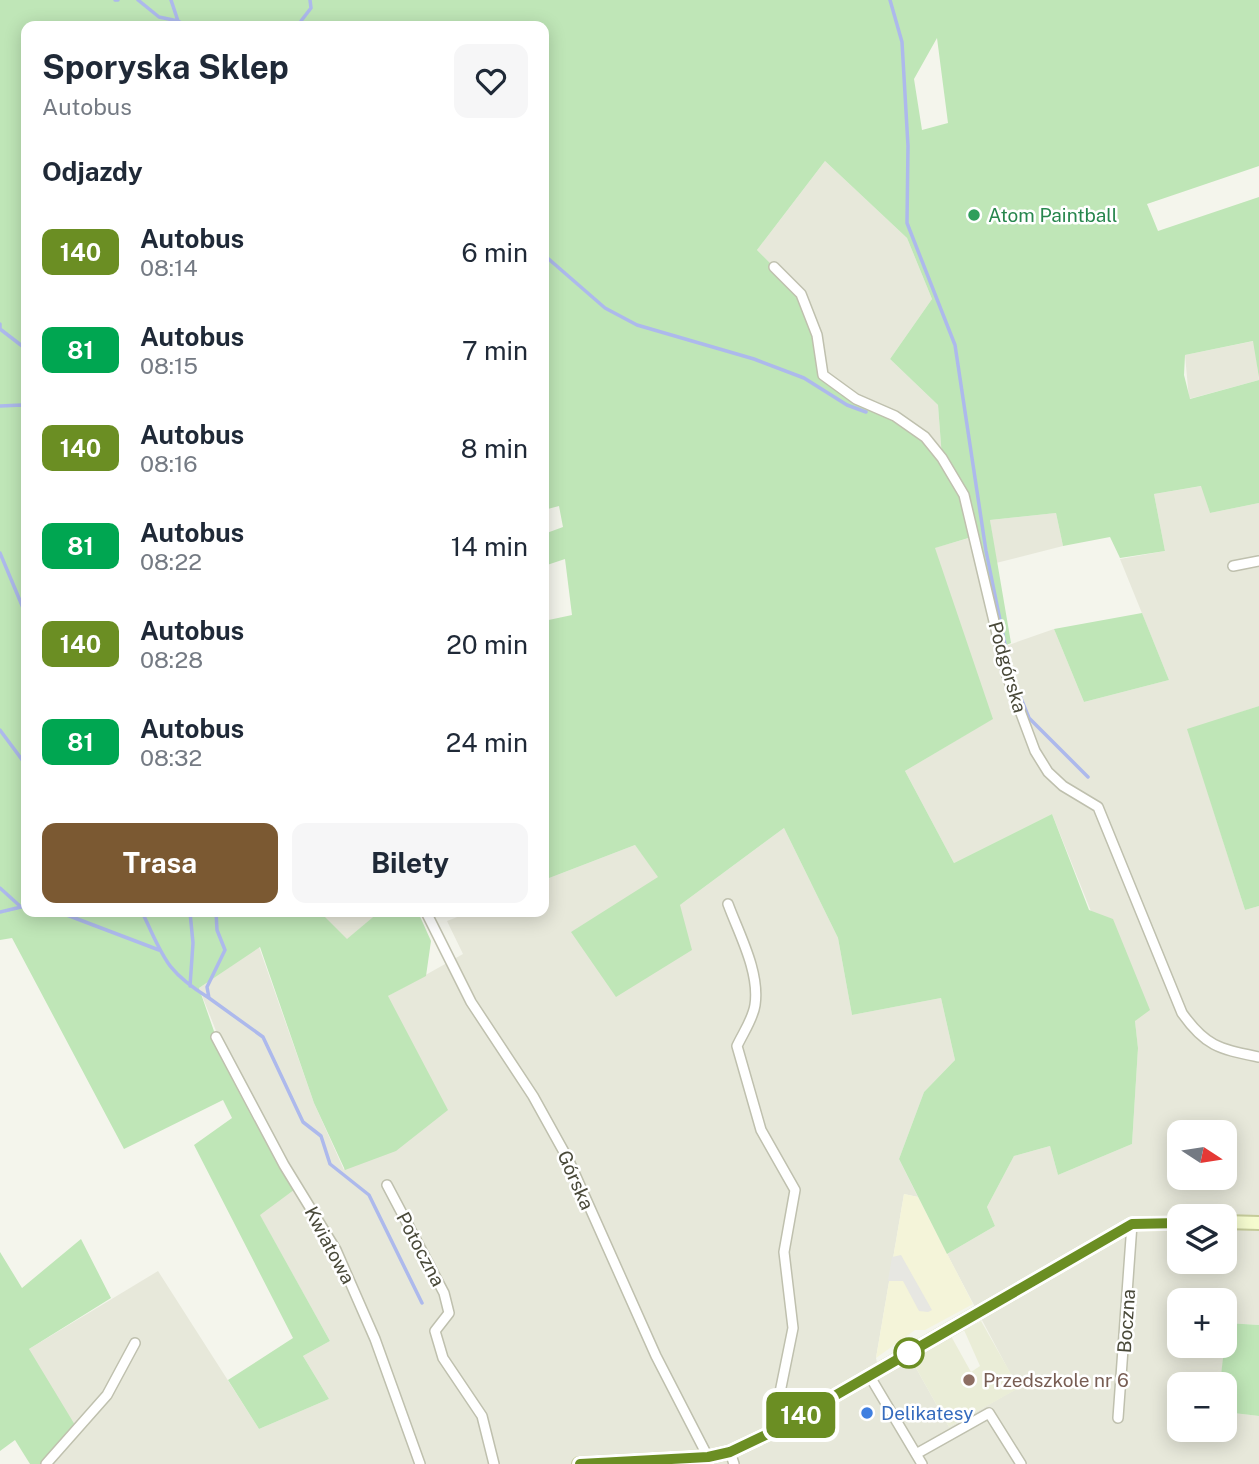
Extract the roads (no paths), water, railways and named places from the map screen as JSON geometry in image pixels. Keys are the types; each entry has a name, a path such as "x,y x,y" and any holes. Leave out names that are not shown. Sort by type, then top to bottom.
{"street":[{"name":"Podgórska","path":"774,267 801,294 817,335 823,375 856,399 895,416 925,437 942,458 964,495 1005,667 1035,751 1048,772 1063,786 1098,807 1182,1013 1199,1036 1217,1048 1259,1057"},
{"path":"1233,566 1259,561"},
{"path":"729,904 750,966 755,996 753,1014 737,1046 761,1130 795,1190 783,1252 793,1328 772,1432"},
{"name":"Górska","path":"428,917 471,1002 533,1096 569,1161 656,1356 708,1460"},
{"name":"Kwiatowa","path":"216,1037 284,1165 336,1250 375,1339 420,1464"},
{"name":"Potoczna","path":"387,1185 444,1293 449,1313 435,1331 440,1349 443,1358 482,1416 494,1464"},
{"path":"1237,1222 1259,1223"},
{"path":"579,1464 732,1458 869,1375 1132,1224 1167,1223"},
{"name":"Boczna","path":"1118,1418 1132,1224"},
{"path":"46,1464 107,1395 135,1343"},
{"path":"869,1375 922,1464"},
{"path":"916,1454 989,1413 1021,1464"}],"waterway":[{"path":"138,0 159,17 178,21"},
{"path":"171,0 178,21"},
{"path":"301,21 311,8 310,0"},
{"path":"890,0 902,42 908,146 907,223 955,345 986,551 1011,674 1029,718 1088,777"},
{"path":"549,259 605,308 637,325 754,359 804,378 847,405 866,412"},
{"path":"0,324 0,329 21,345"},
{"path":"0,406 21,405"},
{"path":"0,553 21,603"},
{"path":"0,730 21,758"},
{"path":"0,888 21,907"},
{"path":"0,912 21,907"},
{"path":"72,917 159,950"},
{"path":"144,917 161,952 174,970 209,998"},
{"path":"190,917 193,943 190,986"},
{"path":"216,917 217,930 225,950 207,987 209,998 263,1037 303,1122 321,1136 330,1164 369,1195 422,1303"}],"place":[{"name":"Atom Paintball","path":"974,215"},
{"name":"Przedszkole nr 6","path":"969,1380"},
{"name":"Delikatesy","path":"867,1413"}]}
